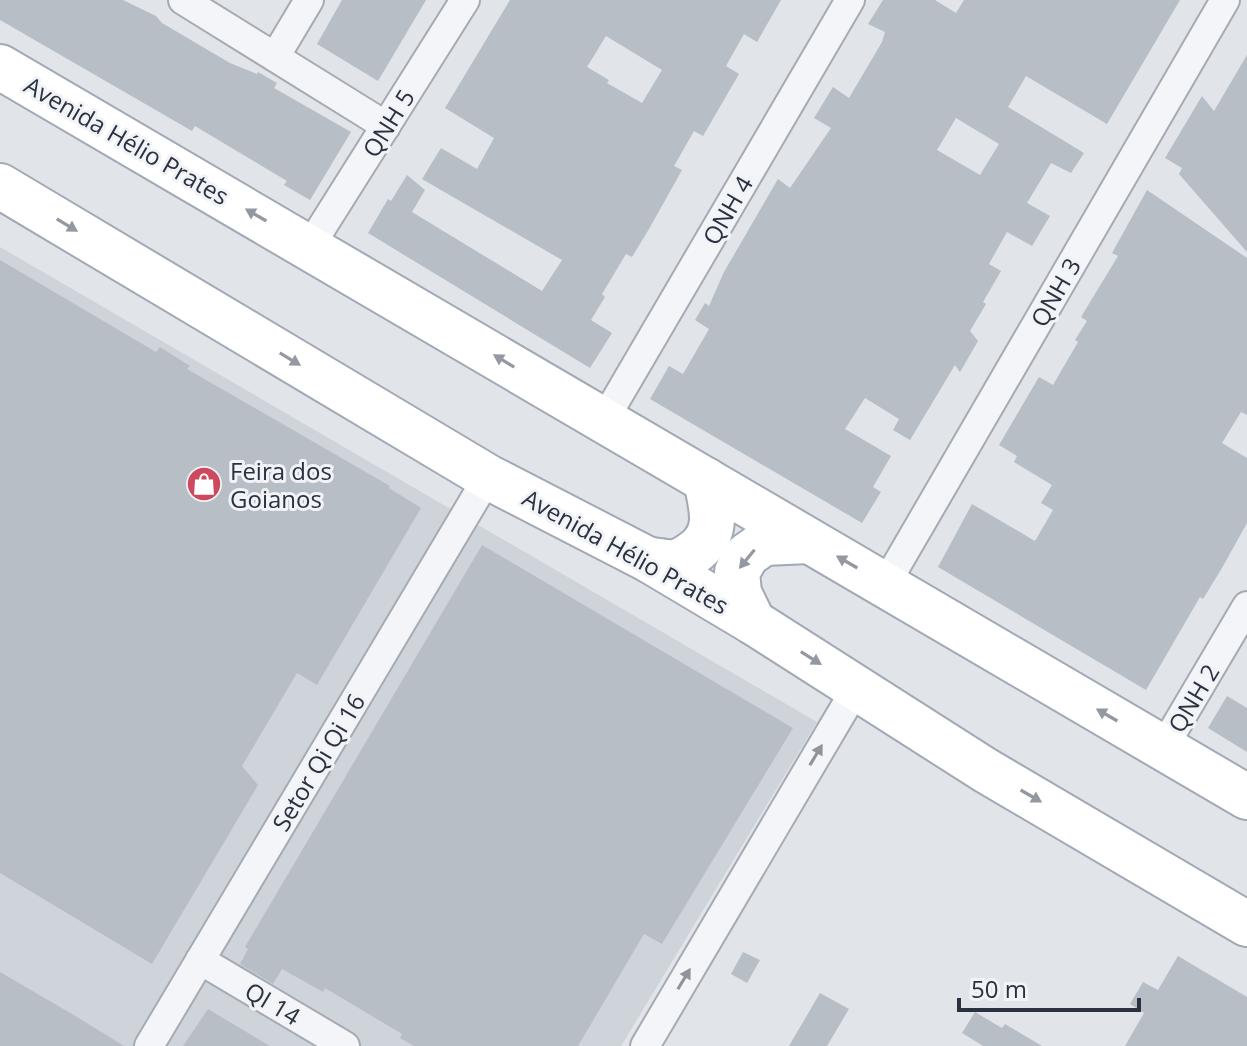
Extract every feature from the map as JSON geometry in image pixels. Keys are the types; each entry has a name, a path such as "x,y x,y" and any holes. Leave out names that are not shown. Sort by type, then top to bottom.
{"main road":[{"name":"Avenida Hélio Prates","path":"0,67 1247,797"},
{"name":"Avenida Hélio Prates","path":"0,186 488,477 649,560 753,622 985,770 1247,924"},
{"path":"649,560 674,562 688,557 705,544 713,529 706,480"},
{"path":"753,622 739,593 737,572 747,555 764,543 809,541"}],"street":[{"path":"183,0 386,126"},
{"path":"275,57 309,0"},
{"name":"QNH 5","path":"310,246 465,0"},
{"name":"QNH 4","path":"604,420 850,0"},
{"name":"QNH 3","path":"885,585 1225,0"},
{"name":"Setor Qi Qi 16","path":"149,1046 488,477"},
{"name":"QNH 2","path":"1163,748 1247,606"},
{"path":"645,1046 857,687"},
{"name":"QI 14","path":"200,960 345,1046"}],"shaded area":[{"name":"Feira dos Goianos","path":"0,247 817,722 621,1046 0,1046"}],"building":[{"path":"0,0 123,0 156,16 162,23 230,63 258,72 277,83 274,88 351,132 310,200 284,185 287,181 195,126 192,131 0,20"},
{"path":"342,0 426,0 378,81 317,44"},
{"path":"510,0 781,0 757,42 744,34 726,66 739,74 703,136 694,131 674,166 682,170 649,229 632,257 626,254 602,294 605,297 591,320 612,333 590,368 368,233 407,175 425,190 412,212 542,291 562,260 422,179 441,148 477,169 494,138 445,108","holes":["606,36 662,70 642,103 607,83 609,80 587,67"]},
{"path":"883,0 935,0 956,13 964,0 1180,0 1107,124 1026,76 1008,107 1084,153 1071,173 1051,163 1027,203 1050,216 1032,246 1007,232 989,264 1001,271 970,331 978,341 960,372 955,365 910,440 893,430 899,419 865,398 845,429 891,456 873,487 881,492 862,523 650,399 669,366 683,374 709,329 695,320 705,303 709,306 724,272 778,179 790,188 831,128 814,118 833,87 849,98 882,42 885,32 868,24","holes":["956,118 999,144 980,175 937,150"]},
{"path":"1247,55 1247,252 1179,174 1182,168 1165,158 1202,96 1214,111"},
{"path":"1147,190 1247,258 1247,415 1241,412 1222,443 1247,458 1247,523 1146,690 938,567 972,504 1035,541 1053,510 1041,503 1052,485 1014,462 1017,456 999,445 1039,377 1053,385 1078,342 1075,340 1087,321 1081,317 1118,256 1112,253"},
{"path":"0,260 156,352 160,347 190,366 187,369 390,486 421,508 317,685 297,673 242,766 258,785 152,964 0,873"},
{"path":"482,545 793,728 662,944 644,934 578,1046 414,1046 400,1038 402,1034 325,988 323,992 282,969 273,984 240,964 248,949 245,947"},
{"path":"1227,696 1247,708 1247,752 1208,728"},
{"path":"743,952 760,960 747,983 731,974"},
{"path":"1178,956 1247,997 1247,1046 1125,1046 1144,1013 1130,1004 1143,982 1158,990"},
{"path":"0,972 72,1014 124,1046 0,1046"},
{"path":"820,993 849,1009 827,1046 789,1046"},
{"path":"208,1009 223,1018 270,1046 183,1046"},
{"path":"975,1012 1002,1028 1005,1024 1042,1046 983,1046 962,1033"}],"place":[{"name":"Feira dos Goianos","path":"204,484"}]}
